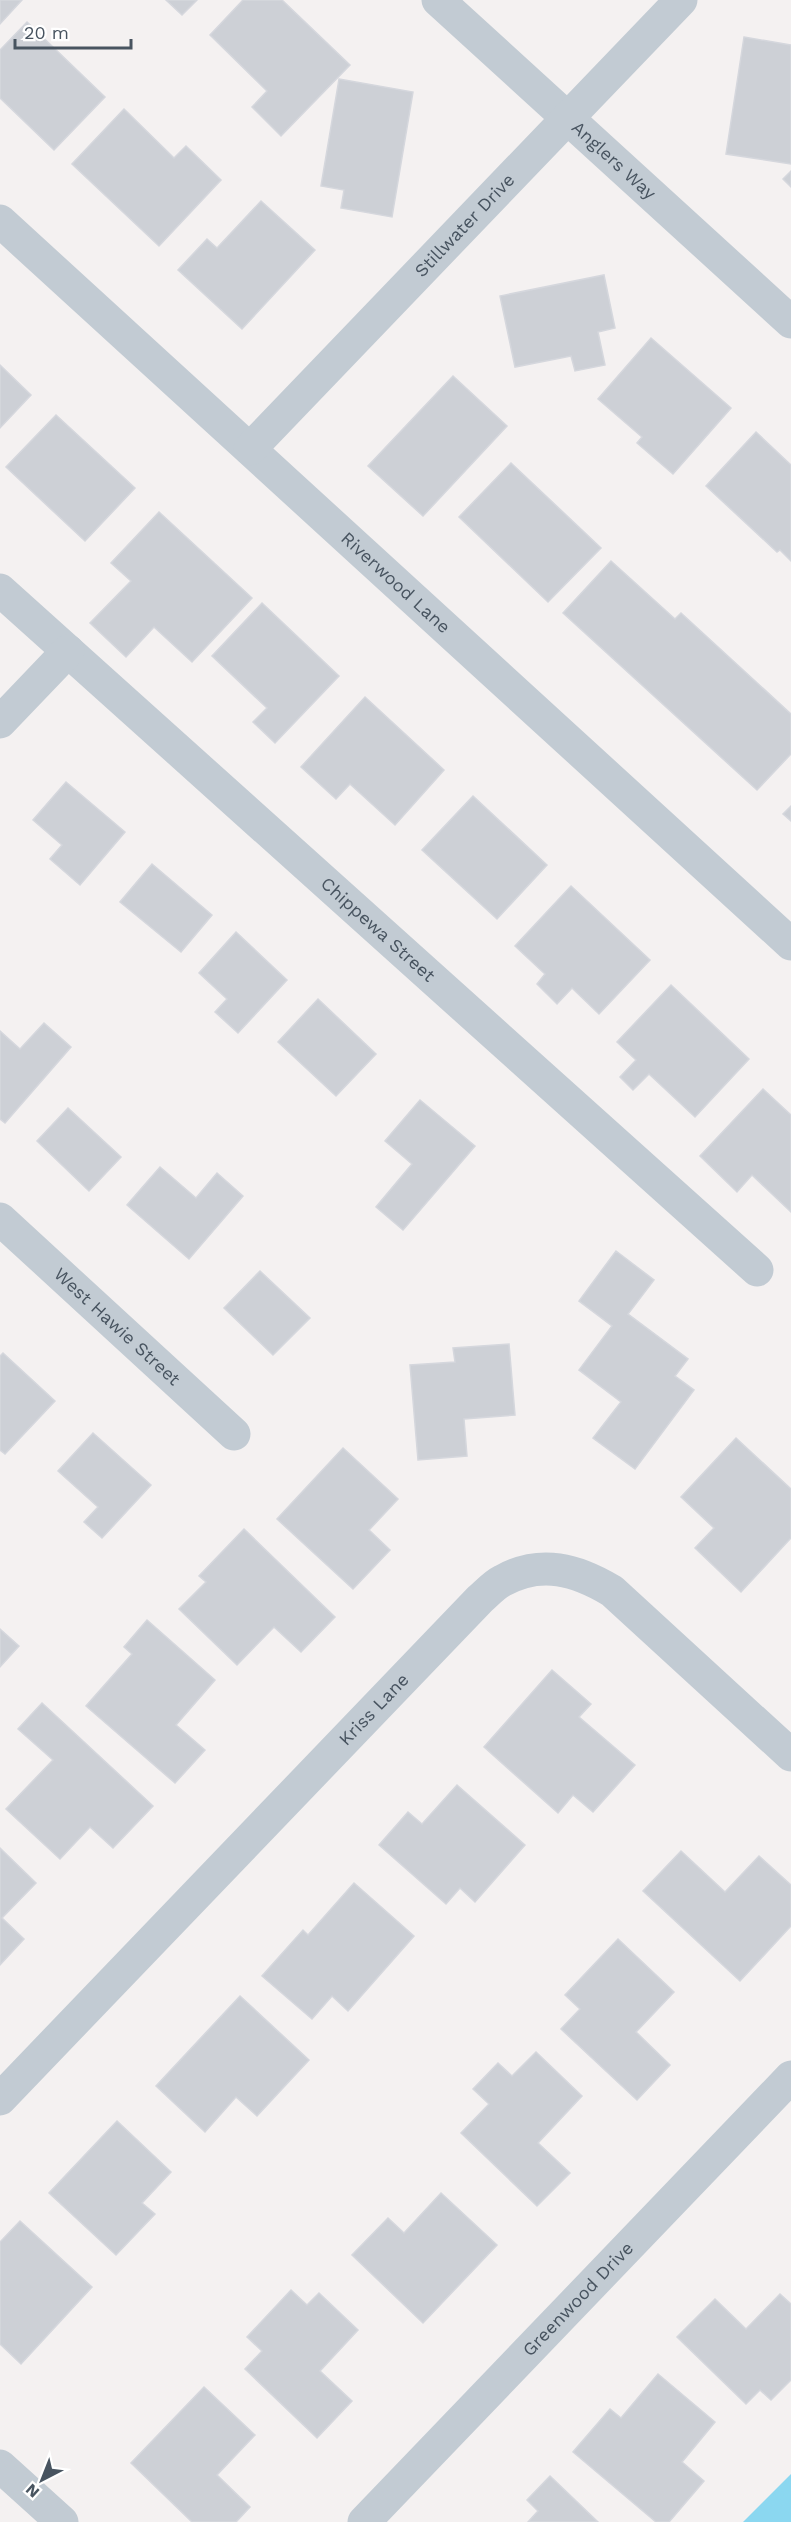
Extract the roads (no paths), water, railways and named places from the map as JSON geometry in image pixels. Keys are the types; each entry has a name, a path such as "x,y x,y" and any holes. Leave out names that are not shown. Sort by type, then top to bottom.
{"street":[{"name":"Anglers Way","path":"438,0 791,322"},
{"name":"Stillwater Drive","path":"250,449 681,0"},
{"name":"Riverwood Lane","path":"0,221 791,944"},
{"name":"Chippewa Street","path":"0,590 757,1270"},
{"path":"0,722 68,651"},
{"name":"West Hawie Street","path":"0,1220 234,1434"},
{"name":"Kriss Lane","path":"0,2098 480,1599 502,1581 529,1571 559,1569 587,1576 612,1591 791,1755"},
{"name":"Greenwood Drive","path":"364,2522 791,2077"},
{"path":"0,2466 62,2522"}],"water":[{"path":"791,2474 791,2522 743,2522"}]}
